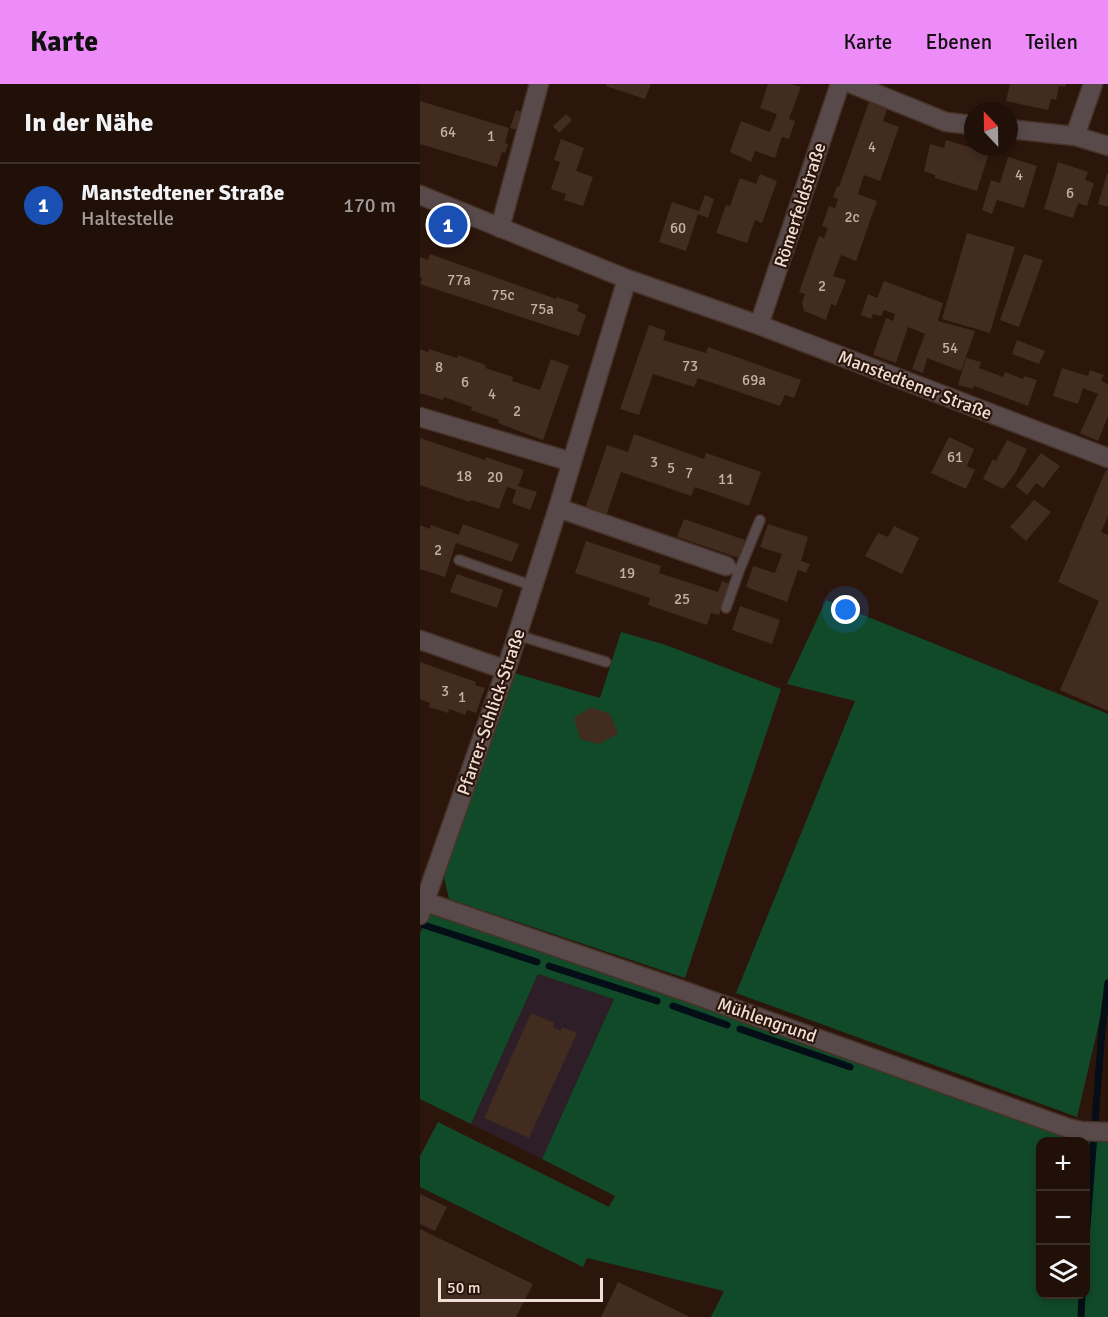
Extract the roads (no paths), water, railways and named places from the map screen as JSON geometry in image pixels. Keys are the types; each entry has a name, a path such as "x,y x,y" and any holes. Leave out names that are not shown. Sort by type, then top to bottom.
{"street":[{"path":"501,228 539,84"},
{"name":"Römerfeldstraße","path":"759,325 840,84"},
{"path":"852,84 946,122 964,124"},
{"path":"1075,135 1093,84"},
{"path":"1018,130 1075,135 1108,146"},
{"name":"Manstedtener Straße","path":"420,195 627,279 759,325 1108,458"},
{"name":"Pfarrer-Schlick-Straße","path":"423,908 506,670 627,279"},
{"path":"420,417 572,462"},
{"path":"558,508 733,569"},
{"path":"420,640 506,670"},
{"name":"Mühlengrund","path":"423,908 1081,1131 1107,1132"}],"lane":[{"path":"726,608 733,569 760,520"},
{"path":"459,560 533,586"},
{"path":"517,634 606,662"}],"waterway":[{"path":"424,925 537,962"},
{"path":"549,966 657,1001"},
{"path":"1090,1191 1102,1030 1108,983"},
{"path":"673,1006 727,1025"},
{"path":"740,1029 850,1067"},
{"path":"1081,1317 1082,1299"}],"place":[{"name":"Manstedtener Straße","path":"448,225"}]}
